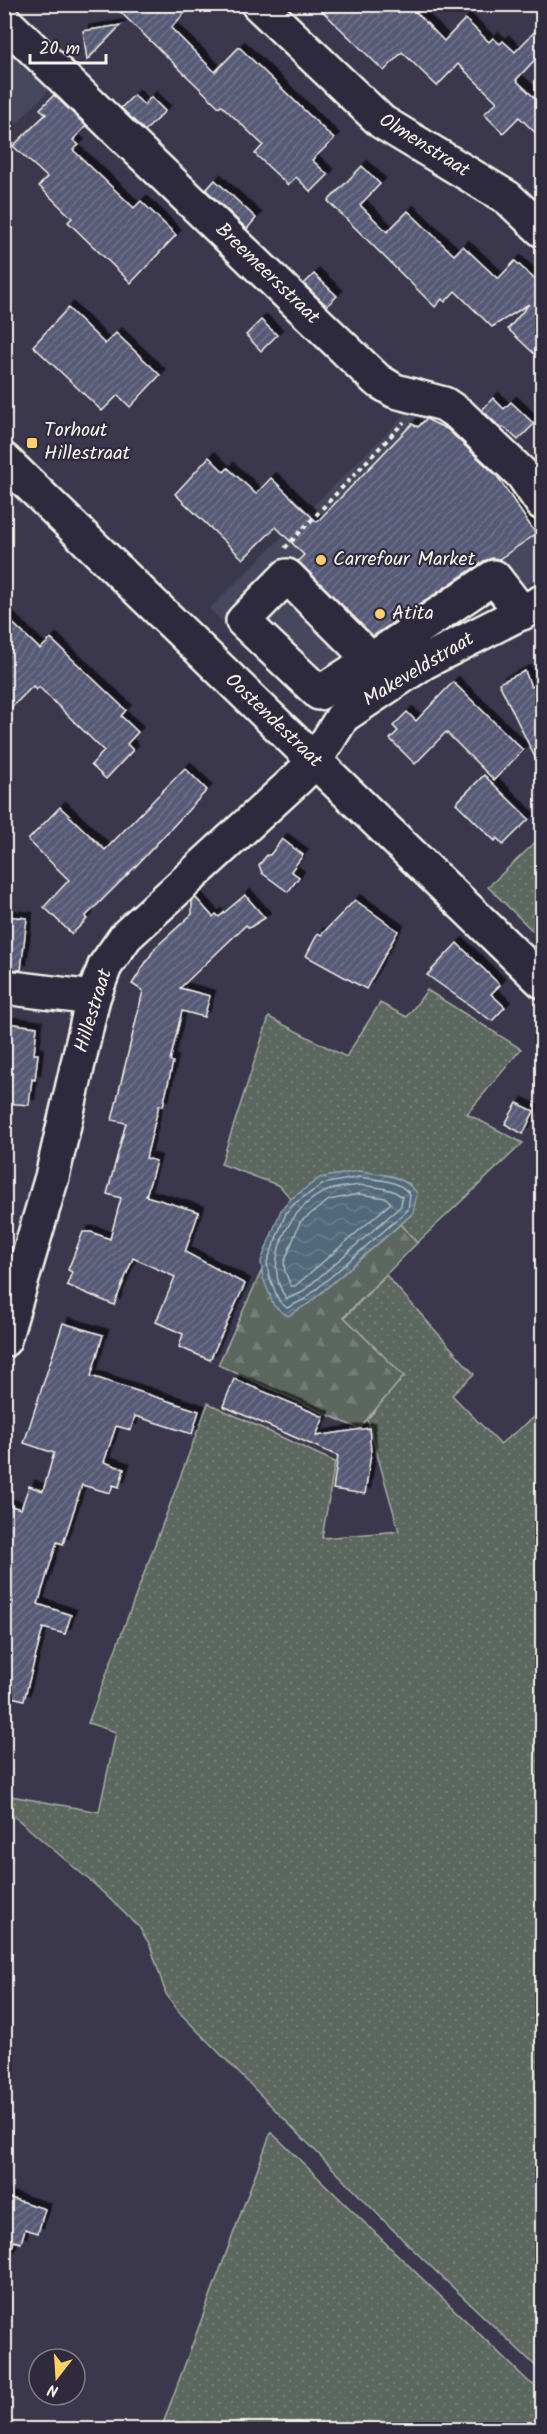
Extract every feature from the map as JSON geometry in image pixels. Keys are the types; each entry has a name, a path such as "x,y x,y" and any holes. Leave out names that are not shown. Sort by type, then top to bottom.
{"street":[{"name":"Olmenstraat","path":"258,4 382,122 508,198 543,230"},
{"name":"Breemeersstraat","path":"4,21 377,380 395,391 444,404 459,414 522,474 543,503"},
{"name":"Oostendestraat","path":"4,460 543,981"},
{"path":"371,660 287,576 243,621 319,693 371,660 494,577 532,608"},
{"name":"Makeveldstraat","path":"315,761 344,716 424,662 532,608"},
{"name":"Hillestraat","path":"4,1340 52,1177 93,998 105,966 126,936 315,761"},
{"path":"4,987 93,998"}],"path":[{"path":"287,576 282,550 398,427 429,400"}],"shaded area":[{"path":"4,35 55,84 5,135 4,135"},
{"path":"411,409 441,410 535,504 542,522 542,577 480,607 319,714 209,609"}],"green space":[{"path":"542,836 542,940 488,887"},
{"path":"427,990 521,1049 467,1114 523,1143 417,1243 401,1224 413,1213 410,1184 392,1176 359,1171 320,1178 291,1199 280,1186 221,1164 269,1017 346,1057 380,1003 407,1017"},
{"path":"401,1224 417,1243 344,1317 404,1376 359,1429 218,1365 262,1270 263,1278 308,1304"},
{"path":"386,1275 474,1374 452,1395 500,1444 542,1411 542,2372 404,2241 180,2013 166,1994 150,1945 139,1927 94,1884 5,1811 5,1795 99,1812 116,1732 88,1723 208,1403 335,1462 322,1538 399,1531 367,1419 403,1376 344,1318"},
{"path":"271,2132 528,2381 542,2391 542,2429 161,2429"}],"water":[{"path":"359,1171 391,1176 405,1182 417,1193 413,1213 308,1304 288,1316 274,1306 263,1278 261,1261 281,1210 291,1199 320,1178"}],"building":[{"path":"112,4 193,4 171,28 215,72 239,47 334,139 312,160 328,175 311,192 296,177 288,185 255,154 263,145 221,105 219,107"},
{"path":"315,4 408,4 444,41 465,19 489,42 493,38 500,44 503,41 515,52 543,23 543,51 516,80 543,106 543,140 519,117 503,133 484,114 497,102 458,64 437,86 402,52 384,71"},
{"path":"121,25 87,60 83,31"},
{"path":"54,95 86,126 73,140 79,145 73,150 134,208 141,201 176,235 131,283 68,222 72,218 39,186 47,177 13,146 46,114 40,109"},
{"path":"134,95 144,105 151,97 165,111 145,131 121,108"},
{"path":"362,166 380,184 360,205 387,232 408,211 454,255 463,246 498,279 515,261 543,287 543,362 508,329 529,304 492,327 455,291 445,302 442,299 435,307 328,201"},
{"path":"215,180 256,218 247,229 206,190"},
{"path":"314,274 337,296 327,306 304,284"},
{"path":"68,308 105,344 116,333 160,375 130,407 118,395 102,411 33,346"},
{"path":"261,320 277,335 261,351 246,335"},
{"path":"493,398 504,409 511,402 534,424 518,440 482,410"},
{"path":"426,419 447,429 497,476 536,534 499,559 492,558 484,561 373,636 298,561 304,555 276,527 243,559 175,494 209,457 224,472 228,468 256,494 271,478 317,522 412,424 418,427"},
{"path":"4,615 40,649 51,639 126,710 121,716 138,732 127,744 133,750 106,779 91,765 104,751 39,687 36,690 33,686 4,715"},
{"path":"525,671 531,687 543,682 543,774 499,683"},
{"path":"453,682 523,750 494,780 446,732 415,764 390,739 398,731 393,726 407,712 416,721"},
{"path":"185,768 207,790 85,917 87,919 72,934 44,907 69,880 28,840 60,807 105,850"},
{"path":"484,775 529,819 503,845 497,838 495,841 456,803"},
{"path":"282,839 303,855 291,871 299,877 288,892 262,873 259,865"},
{"path":"245,895 265,918 249,928 246,925 180,988 210,996 204,1017 182,1011 170,1061 173,1062 163,1106 159,1105 146,1158 156,1161 146,1196 199,1212 185,1252 245,1284 210,1360 179,1347 183,1334 156,1322 175,1277 133,1258 114,1305 67,1285 72,1272 68,1270 83,1232 91,1232 110,1239 121,1198 107,1194 126,1123 112,1120 143,991 132,984 155,948 192,914 192,901 196,898 213,917 216,914 219,917"},
{"path":"355,900 398,931 366,989 306,956 318,933 321,935"},
{"path":"4,916 27,918 21,970 4,969"},
{"path":"457,943 500,985 491,994 505,1007 492,1021 427,975"},
{"path":"6,1023 37,1027 34,1054 38,1054 29,1105 4,1103"},
{"path":"517,1103 534,1111 523,1134 505,1124"},
{"path":"63,1323 103,1335 91,1376 199,1411 192,1434 135,1416 131,1430 116,1426 104,1462 124,1469 119,1487 113,1485 110,1493 82,1485 63,1544 57,1542 38,1604 71,1615 65,1634 43,1628 24,1700 4,1695 4,1629 13,1602 4,1599 4,1504 21,1509 29,1486 43,1491 54,1453 24,1443"},
{"path":"234,1379 324,1417 316,1436 369,1428 371,1453 365,1494 333,1489 338,1456 223,1406"},
{"path":"4,2196 45,2209 38,2233 25,2229 21,2243 14,2241 9,2257 4,2256"}],"place":[{"name":"Torhout Hillestraat","path":"32,443"},
{"name":"Carrefour Market","path":"321,560"},
{"name":"Atita","path":"380,614"}]}
